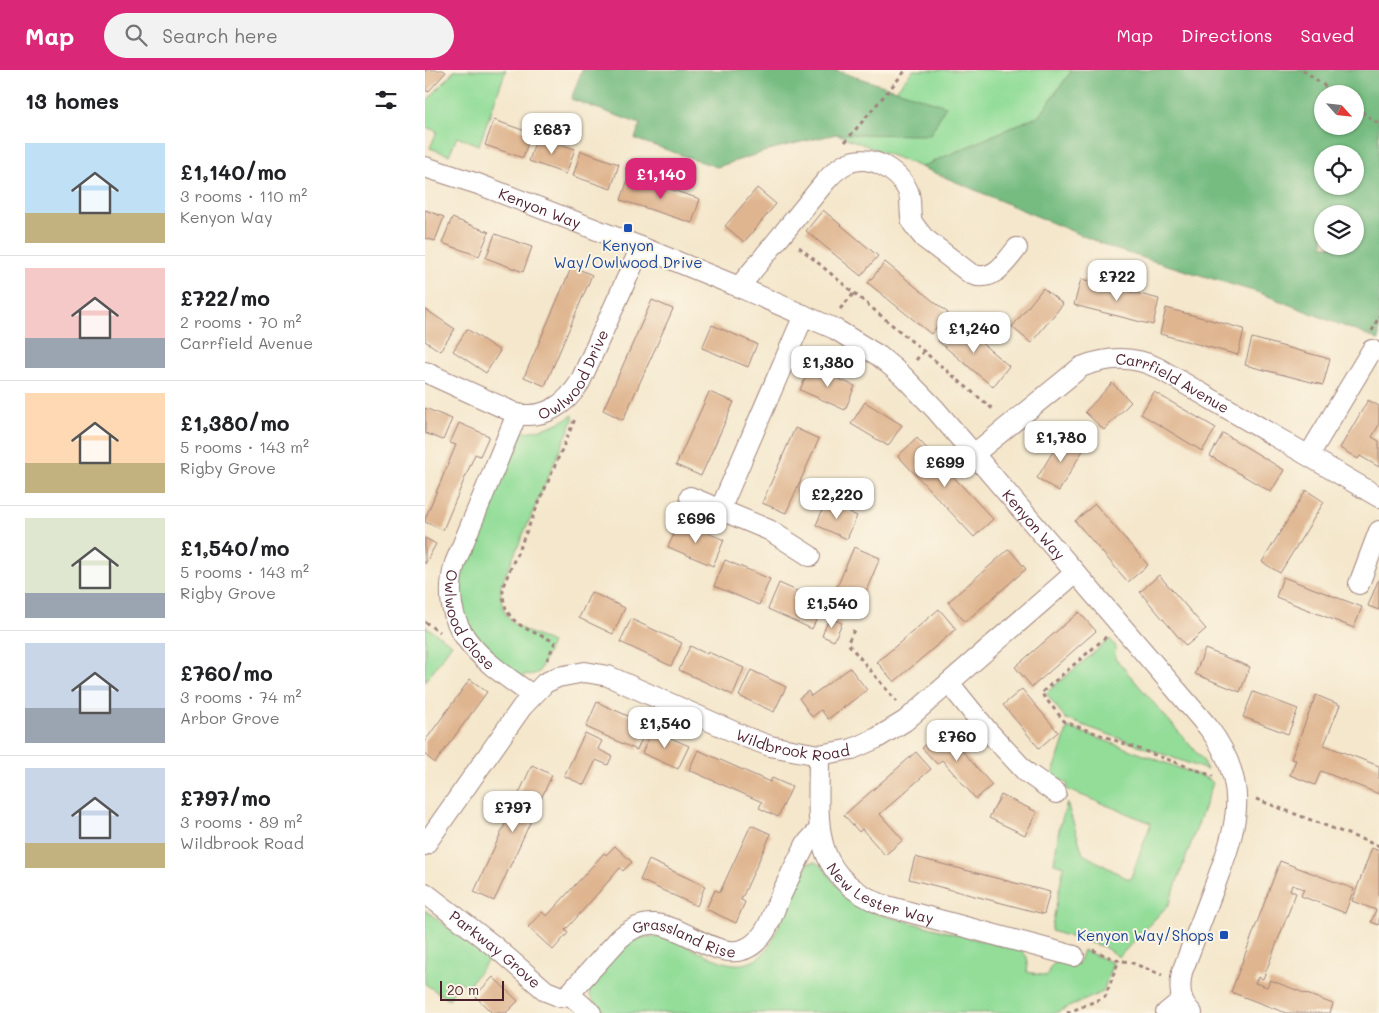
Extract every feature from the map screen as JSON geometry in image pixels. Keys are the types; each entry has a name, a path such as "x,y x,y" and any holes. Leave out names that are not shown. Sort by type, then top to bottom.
{"street":[{"path":"739,286 825,182 847,163 857,160 869,161 892,171 903,180 909,193 912,222 917,230 924,238 971,274 978,277 993,274 1001,268 1017,248"},
{"name":"Kenyon Way","path":"425,167 478,184 641,246 804,314 835,329 879,356 919,392 1213,734 1227,757 1235,782 1235,824 1229,846 1182,972 1185,998"},
{"name":"Owlwood Drive","path":"425,372 517,414 526,416 545,412 563,404 580,382 641,246"},
{"path":"720,510 804,314"},
{"name":"Carrfield Avenue","path":"974,454 1081,367 1094,362 1125,358 1148,362 1159,368 1379,497"},
{"path":"1309,455 1372,360"},
{"name":"Owlwood Close","path":"517,414 455,562 450,578 451,595 457,623 468,643 491,666 539,689"},
{"path":"690,497 769,530 810,556"},
{"path":"1359,584 1379,531"},
{"name":"Wildbrook Road","path":"539,689 558,677 585,672 608,676 770,746 819,755 852,749 877,738 910,717 1075,573"},
{"path":"949,683 987,730 1026,772 1056,793"},
{"path":"425,845 522,707 539,689"},
{"name":"New Lester Way","path":"819,755 819,830 829,861 839,876 849,886 872,901 946,923 1041,958 1074,956"},
{"name":"Grassland Rise","path":"569,994 620,938 628,931 642,925 655,924 668,928 723,951 735,952 745,949 765,931 806,844 819,830"},
{"name":"Parkway Grove","path":"425,893 494,946 546,991 561,997 569,994"},
{"path":"569,994 591,1013"},
{"path":"1165,1013 1185,998"}],"path":[{"path":"837,170 837,156 841,146 906,70"},
{"path":"1303,70 1324,85"},
{"path":"1364,113 1379,124"},
{"path":"783,233 1011,424"},
{"path":"539,689 541,673 555,642 517,624 511,618 505,610 503,586 575,421 576,412 569,398"},
{"path":"1120,625 1041,693 1065,722 1212,776 1235,782 1379,846"},
{"path":"854,630 848,642 850,646 910,717"},
{"path":"1074,956 1082,946 1119,960 1130,962 1185,998"},
{"path":"1067,1013 1105,996 1119,960"}],"green space":[{"path":"455,70 506,70 479,145 457,137 449,155 430,148 437,131 425,127 425,103"},
{"path":"582,70 834,70 946,106 930,135 836,134 776,148 717,167 635,139 640,124 571,99"},
{"path":"913,70 1072,70 1040,115 921,167 836,134 930,134 945,106 896,90"},
{"path":"1072,70 1379,70 1379,340 1260,293 1114,249 921,167 1040,115"},
{"path":"573,415 573,420 501,585 503,609 508,617 522,629 552,643 539,672 531,675 525,674 523,678 479,645 462,613 459,579 517,433 547,427"},
{"path":"425,626 452,644 425,682"},
{"path":"1110,639 1116,647 1115,658 1202,759 1207,770 1066,719 1046,693"},
{"path":"1068,727 1209,779 1213,783 1169,904 1119,957 1104,947 1051,931 1064,866 1054,863 1059,829 1067,803 1083,854 1130,880 1151,823 1066,789 1068,784 1052,776"},
{"path":"815,862 822,867 847,896 874,913 1021,951 1027,958 1027,972 1047,976 1055,963 1062,961 1078,964 1083,950 1113,963 1103,992 1055,1013 606,1013 591,997 591,984 619,952 638,939 655,937 673,941 725,962 741,964 756,959 770,945 808,863"},
{"path":"425,910 489,959 468,986 458,981 449,1000 425,984"}],"building":[{"path":"425,70 443,70 446,72 428,92 425,89"},
{"path":"494,120 531,133 523,158 485,145"},
{"path":"537,136 575,149 566,174 529,161"},
{"path":"581,151 619,164 611,189 573,176"},
{"path":"629,176 700,199 692,223 621,200"},
{"path":"757,188 776,204 744,242 725,226"},
{"path":"425,210 444,217 435,241 425,238"},
{"path":"823,210 878,256 861,276 806,231"},
{"path":"452,218 489,232 479,256 442,243"},
{"path":"495,234 532,247 523,272 486,258"},
{"path":"885,262 948,313 931,334 868,283"},
{"path":"572,266 592,275 545,386 524,377"},
{"path":"1081,279 1159,299 1153,325 1074,305"},
{"path":"1043,288 1063,304 1031,343 1012,327"},
{"path":"652,300 673,309 623,420 603,410"},
{"path":"1166,308 1244,329 1238,355 1160,334"},
{"path":"425,309 455,329 440,351 425,341"},
{"path":"955,321 1009,366 993,387 938,341"},
{"path":"712,325 757,344 748,367 702,348"},
{"path":"467,329 500,351 486,373 453,351"},
{"path":"1252,338 1330,359 1323,385 1245,365"},
{"path":"810,367 855,386 845,410 800,390"},
{"path":"1112,383 1131,402 1104,430 1085,412"},
{"path":"709,392 734,402 701,476 676,465"},
{"path":"1154,392 1216,428 1202,451 1141,414"},
{"path":"1368,400 1379,406 1379,425 1372,437 1379,441 1379,467 1360,456 1358,459 1340,448"},
{"path":"865,402 902,425 888,446 851,424"},
{"path":"425,408 452,419 443,440 425,433"},
{"path":"459,423 489,436 480,456 475,454 443,530 425,522 425,519 456,445 450,443"},
{"path":"795,428 819,439 786,513 762,503"},
{"path":"1223,433 1284,470 1271,492 1210,456"},
{"path":"1063,435 1085,447 1059,491 1037,478"},
{"path":"917,438 993,519 974,537 898,456"},
{"path":"1306,490 1324,502 1280,573 1262,562"},
{"path":"826,502 857,516 847,539 816,525"},
{"path":"1095,504 1148,565 1128,582 1075,521"},
{"path":"680,521 724,540 713,566 668,547"},
{"path":"425,538 436,544 425,564"},
{"path":"854,547 880,558 861,603 835,592"},
{"path":"1009,549 1026,569 965,622 948,602"},
{"path":"725,560 770,579 759,605 714,586"},
{"path":"1159,575 1206,629 1186,646 1140,592"},
{"path":"1283,577 1362,607 1354,628 1276,597"},
{"path":"1379,578 1379,610 1368,606"},
{"path":"779,583 824,603 812,629 768,609"},
{"path":"591,592 625,608 613,634 579,618"},
{"path":"939,609 956,629 894,682 877,662"},
{"path":"1079,612 1096,631 1032,687 1015,667"},
{"path":"829,618 842,623 834,641 822,636"},
{"path":"631,619 682,643 671,666 620,642"},
{"path":"690,646 744,668 733,695 679,670"},
{"path":"1205,649 1250,667 1240,692 1195,674"},
{"path":"850,668 867,690 828,719 821,710 812,717 799,698 808,691 811,696"},
{"path":"751,670 786,687 774,712 739,696"},
{"path":"470,679 487,692 435,763 425,755 425,741"},
{"path":"1022,689 1058,732 1039,748 1003,705"},
{"path":"1253,692 1298,709 1288,734 1243,717"},
{"path":"1316,695 1340,705 1324,745 1379,766 1379,794 1321,771 1315,785 1290,775 1296,760 1291,759"},
{"path":"597,702 648,725 637,750 586,727"},
{"path":"948,726 962,742 958,746 992,785 976,799 942,760 937,764 922,748"},
{"path":"652,730 689,746 678,769 642,753"},
{"path":"585,733 602,741 598,749 612,756 608,765 596,760 584,785 564,776"},
{"path":"698,750 770,782 772,778 792,787 778,817 759,808 762,802 689,770"},
{"path":"916,752 931,769 880,814 903,840 885,855 862,829 859,832 844,815"},
{"path":"532,765 552,775 494,901 474,892"},
{"path":"1001,795 1037,812 1025,835 989,818"},
{"path":"751,825 771,834 741,900 745,902 736,923 706,909 715,890 720,892"},
{"path":"615,846 632,862 623,871 620,868 565,930 568,933 553,950 528,927 542,912 547,916 604,853 606,855"},
{"path":"1372,848 1379,851 1379,925 1371,922 1376,910 1352,901"},
{"path":"915,857 1050,892 1044,914 909,879"},
{"path":"649,860 705,886 697,906 640,880"},
{"path":"1280,861 1354,889 1345,913 1301,896 1304,889 1292,885 1290,890 1296,893 1263,979 1258,977 1255,983 1267,987 1270,980 1333,1004 1330,1013 1286,1013 1231,992"},
{"path":"493,977 518,1001 506,1013 492,1013 475,996"}],"place":[{"name":"Kenyon Way/Owlwood Drive","path":"628,228"},
{"name":"Kenyon Way/Shops","path":"1224,935"}]}
